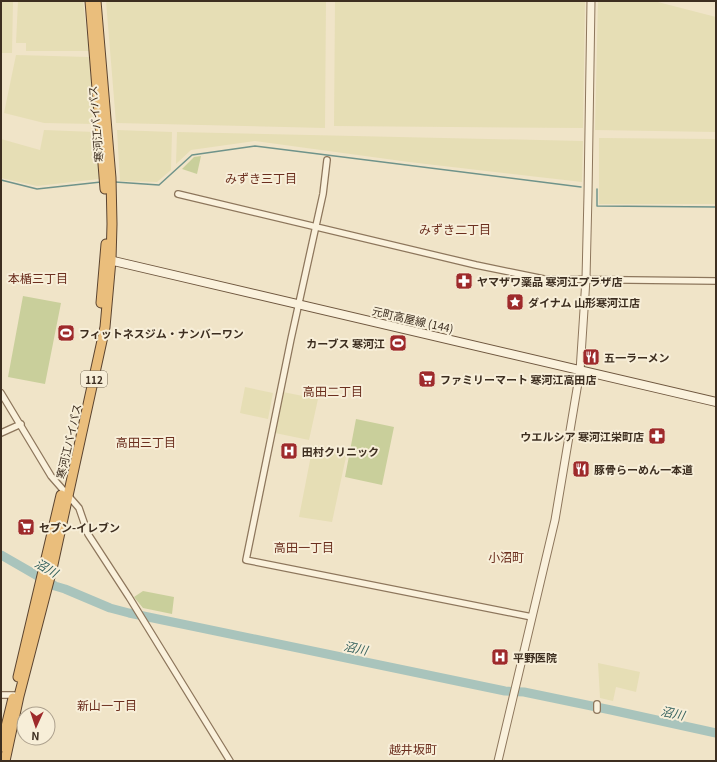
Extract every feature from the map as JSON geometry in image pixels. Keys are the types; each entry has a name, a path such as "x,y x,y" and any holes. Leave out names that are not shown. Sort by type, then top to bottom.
{"highway":[{"name":"寒河江バイパス","path":"90,1 108,182"},
{"name":"寒河江バイパス","path":"5,761 65,492 105,327 108,259 108,182 96,1"},
{"name":"寒河江バイパス","path":"1,747 42,594"}],"main road":[{"name":"元町高屋線 (144)","path":"108,259 716,402"}],"street":[{"path":"498,761 555,520 580,371 586,279 591,1"},
{"path":"327,160 323,194 298,304 246,560 532,617"},
{"path":"178,194 476,265 544,279 716,281"},
{"path":"1,393 51,476 79,508 88,534 230,761"},
{"path":"1,434 21,424"},
{"path":"1,694 14,695"}],"shaded area":[{"path":"1,1 13,1 12,53 1,53"},
{"path":"18,1 83,1 89,51 26,51 26,43 16,43"},
{"path":"106,1 326,1 325,128 116,123"},
{"path":"335,1 585,1 583,128 334,126"},
{"path":"598,1 654,1 716,17 716,132 595,130"},
{"path":"16,55 89,57 95,124 44,123 4,113"},
{"path":"44,130 95,132 99,179 37,186 1,178 1,139 40,150"},
{"path":"117,130 172,132 171,170 157,182 120,181"},
{"path":"177,132 583,141 582,182 409,162 255,141 191,150 176,164"},
{"path":"599,138 716,139 716,204 599,204"},
{"path":"245,387 273,393 268,419 240,413"},
{"path":"283,392 318,399 309,440 275,433"},
{"path":"313,445 347,452 332,522 299,517"},
{"path":"598,663 640,672 636,692 616,687 613,701 600,698"}],"green space":[{"path":"201,156 197,174 182,169 194,157"},
{"path":"23,296 61,303 45,384 8,377"},
{"path":"356,419 394,427 382,485 345,477"},
{"path":"143,591 174,597 172,614 143,608 134,597"}],"waterway":[{"path":"115,182 159,185 192,155 255,146 581,187"},
{"path":"1,180 37,189 101,182"},
{"path":"597,189 597,206 716,207"},
{"name":"沼川","path":"1,555 55,586 110,608 129,613 505,691 524,692 716,733"}],"place":[{"name":"ヤマザワ薬品 寒河江プラザ店","path":"464,281"},
{"name":"ダイナム 山形寒河江店","path":"515,302"},
{"name":"フィットネスジム・ナンバーワン","path":"66,333"},
{"name":"カーブス 寒河江","path":"398,343"},
{"name":"五一ラーメン","path":"591,357"},
{"name":"ファミリーマート 寒河江高田店","path":"427,379"},
{"name":"ウエルシア 寒河江栄町店","path":"657,436"},
{"name":"田村クリニック","path":"289,451"},
{"name":"豚骨らーめん一本道","path":"581,469"},
{"name":"セブン-イレブン","path":"26,527"},
{"name":"平野医院","path":"500,657"}],"district":[{"name":"みずき三丁目","path":"261,177"},
{"name":"みずき二丁目","path":"455,228"},
{"name":"本楯三丁目","path":"38,277"},
{"name":"高田二丁目","path":"333,390"},
{"name":"高田三丁目","path":"146,441"},
{"name":"高田一丁目","path":"304,546"},
{"name":"小沼町","path":"506,556"},
{"name":"新山一丁目","path":"107,704"},
{"name":"越井坂町","path":"413,748"}]}
